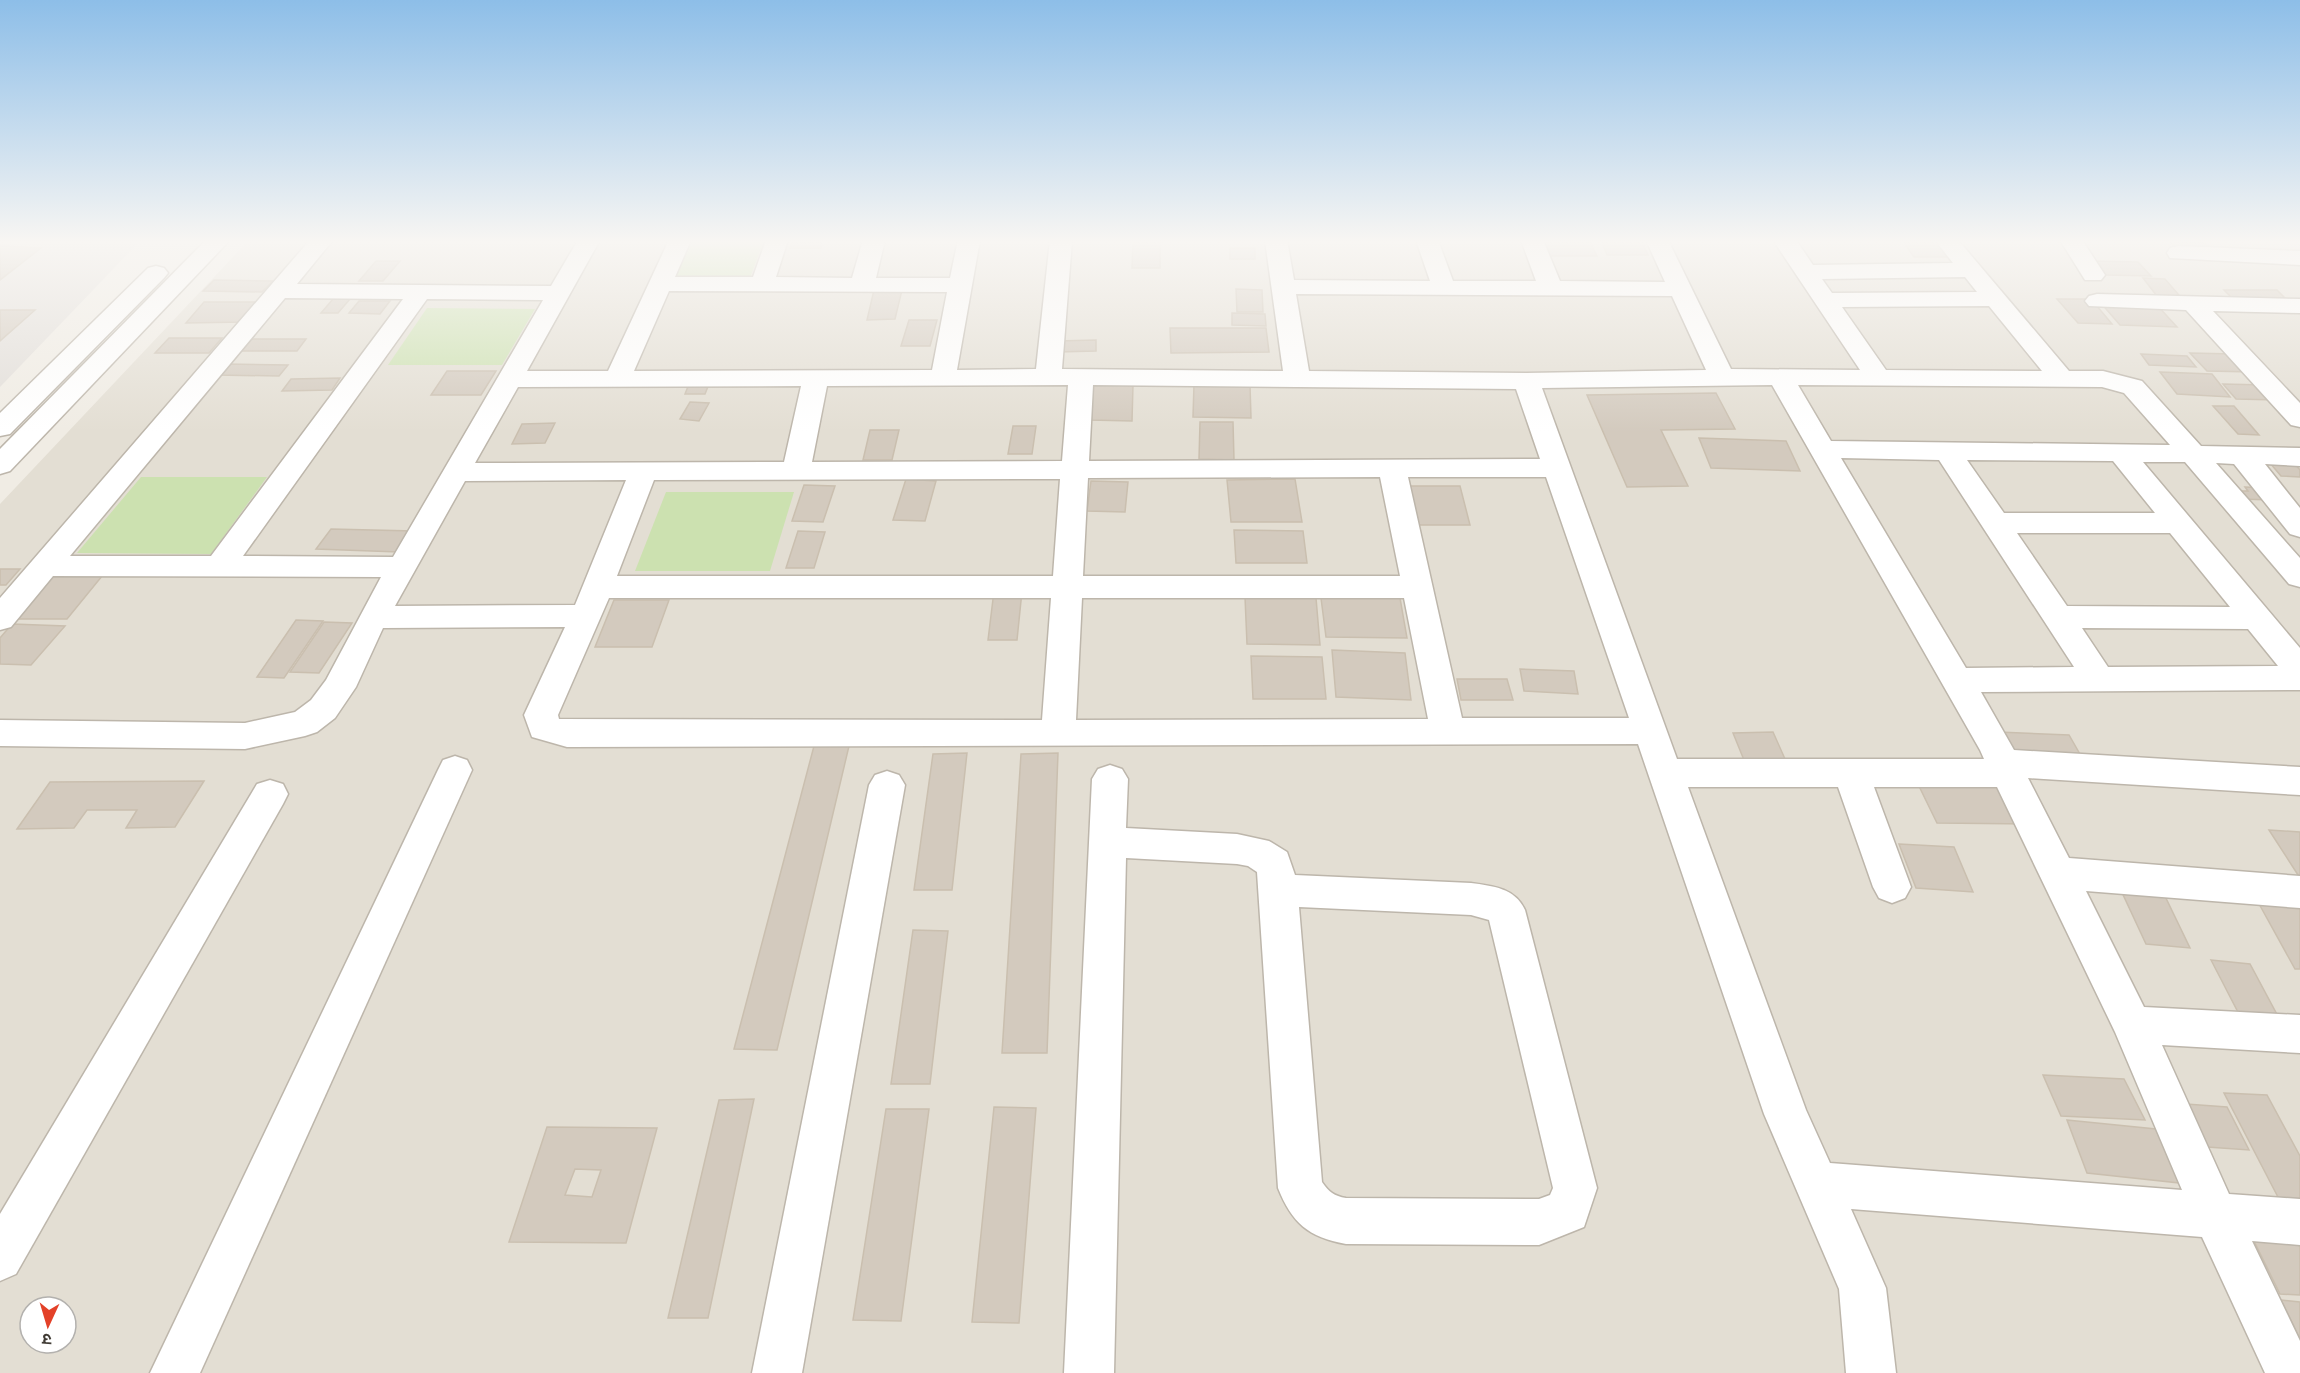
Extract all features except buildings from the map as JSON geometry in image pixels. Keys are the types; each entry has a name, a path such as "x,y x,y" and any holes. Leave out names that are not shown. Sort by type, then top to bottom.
{"street":[{"path":"0,428 125,304"},
{"path":"0,465 157,304"},
{"path":"0,619 268,304"},
{"path":"220,566 411,304"},
{"path":"0,734 245,736 306,723 323,709 339,687 373,617 553,304"},
{"path":"618,378 651,304"},
{"path":"943,377 956,304"},
{"path":"1048,377 1055,304"},
{"path":"1285,304 1297,379"},
{"path":"1689,304 1722,376"},
{"path":"1828,304 1878,378"},
{"path":"2000,304 2062,379"},
{"path":"2193,304 2296,410"},
{"path":"2231,304 2300,306"},
{"path":"509,379 1081,377 1526,381 1722,376 2103,379 2133,387 2300,577"},
{"path":"1058,730 1081,377"},
{"path":"1780,377 1958,680 2005,768 2132,1025 2216,1217 2290,1373"},
{"path":"796,471 816,378"},
{"path":"1526,381 1786,1114 1863,1288 1871,1373"},
{"path":"1821,449 1948,452 2119,451 2300,457"},
{"path":"2119,451 2300,670"},
{"path":"1948,452 2099,679"},
{"path":"2242,455 2300,527"},
{"path":"456,472 1555,468"},
{"path":"1392,469 1448,733"},
{"path":"644,471 592,601 541,715 544,728 567,734 1058,730 1448,733 1649,731"},
{"path":"1997,523 2179,523"},
{"path":"45,566 402,567"},
{"path":"373,617 592,601 1068,587 1417,587"},
{"path":"2058,617 2257,618"},
{"path":"1958,680 2300,678"},
{"path":"1666,773 1851,773 2005,768 2300,781"},
{"path":"175,1373 455,770"},
{"path":"1851,773 1892,887"},
{"path":"1089,1373 1110,779"},
{"path":"777,1373 887,785"},
{"path":"0,1258 270,794"},
{"path":"1108,842 1256,852 1274,863 1279,890 1300,1188 1309,1204 1326,1218 1346,1221 1539,1222 1568,1211 1575,1188 1506,910 1493,902 1472,899 1279,890"},
{"path":"2055,873 2300,892"},
{"path":"2132,1025 2300,1034"},
{"path":"1817,1184 2300,1222"}],"shaded area":[{"path":"0,304 80,304 0,387"},
{"path":"189,304 2300,304 2300,1373 0,1373 0,504"}],"green space":[{"path":"427,308 535,309 502,365 388,365"},
{"path":"141,477 267,477 211,554 77,553"},
{"path":"666,492 794,492 770,571 635,571"}]}
